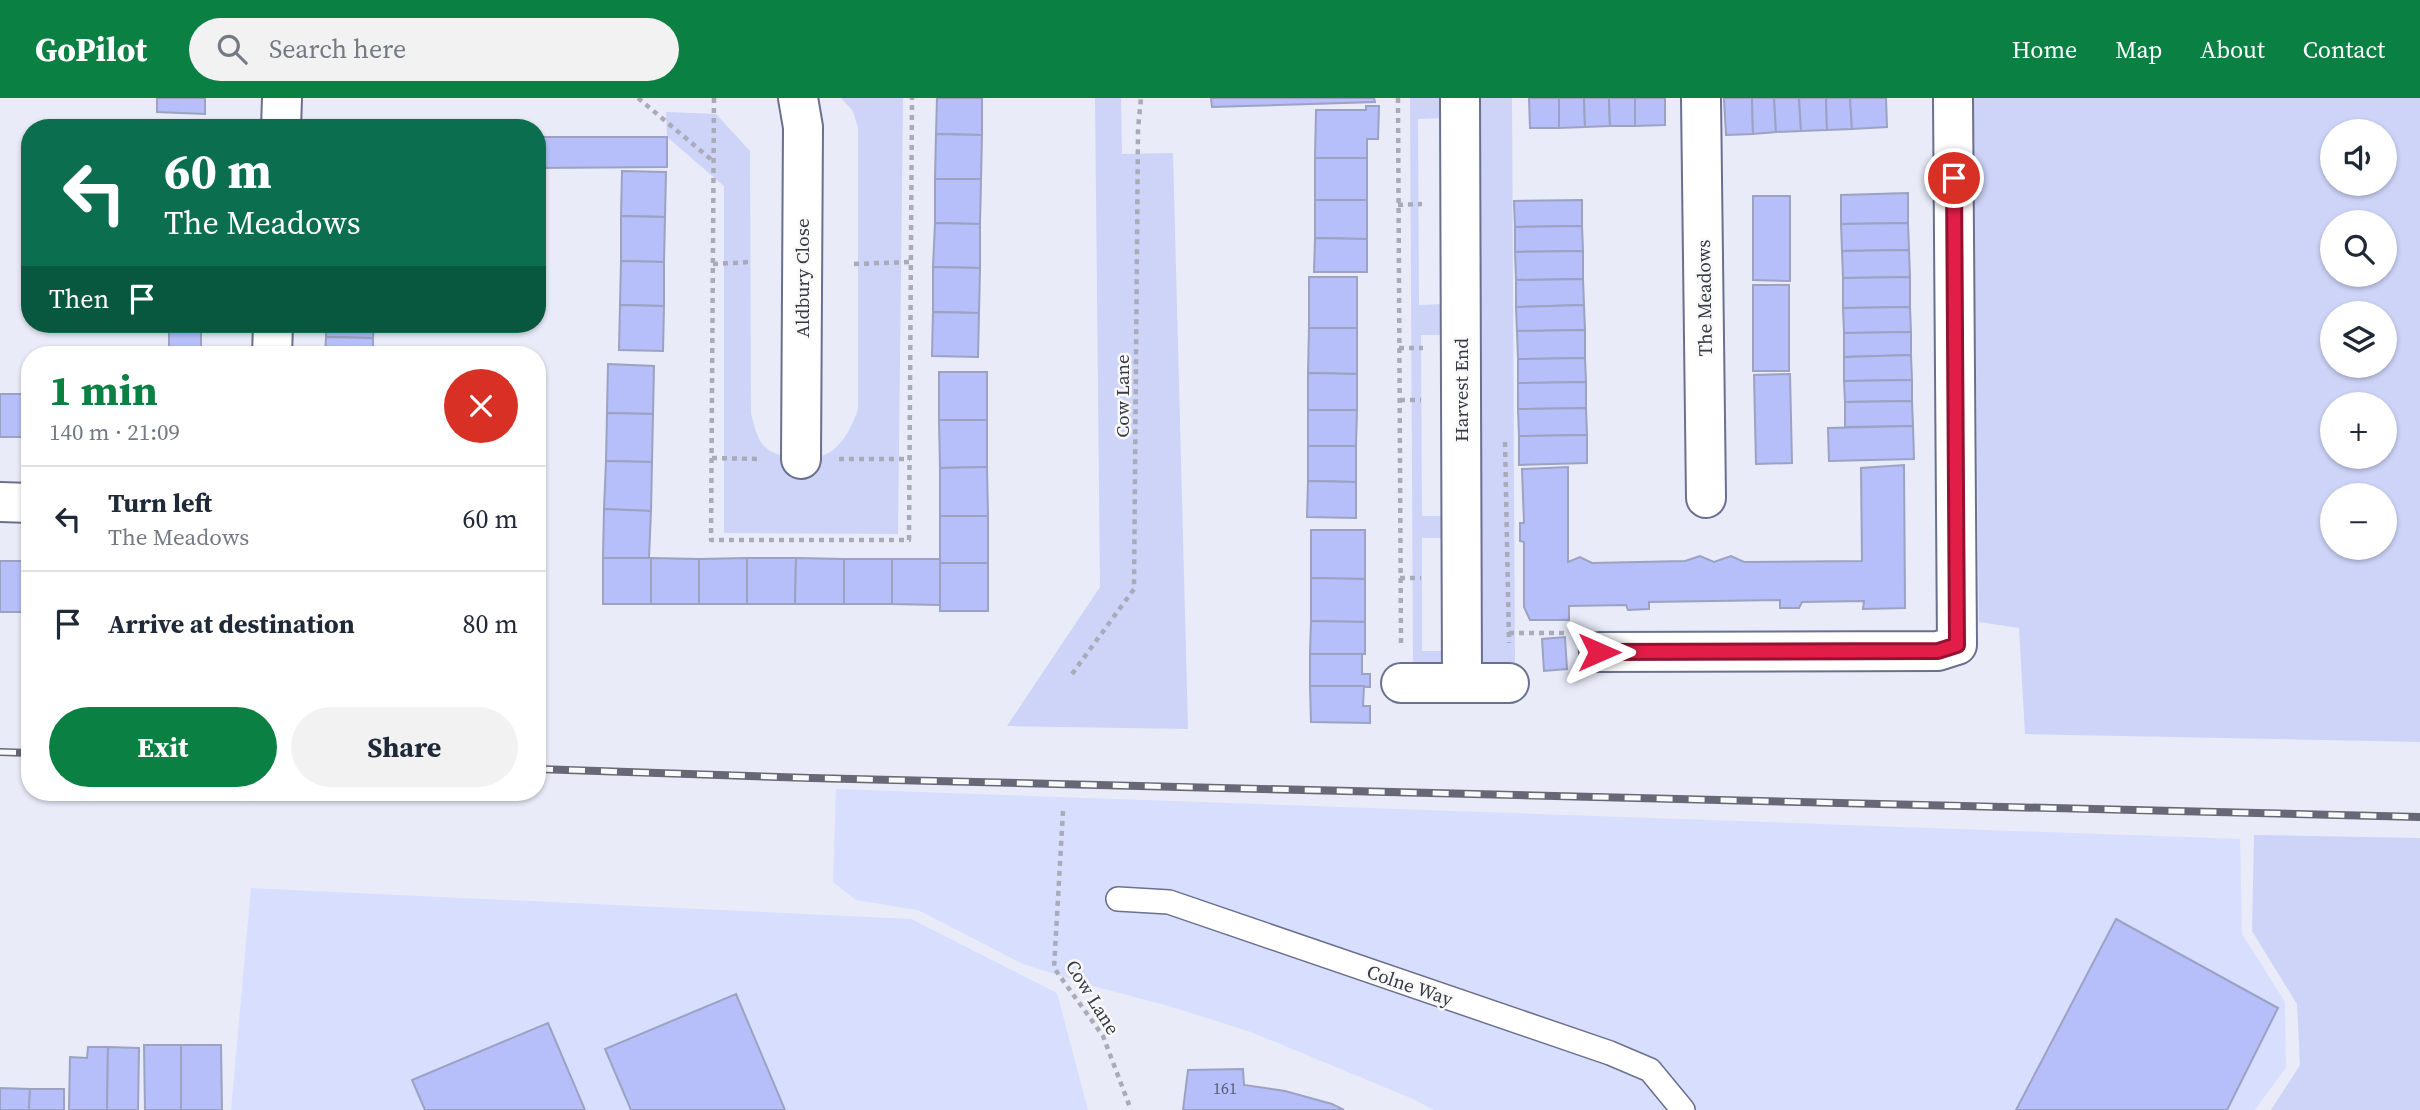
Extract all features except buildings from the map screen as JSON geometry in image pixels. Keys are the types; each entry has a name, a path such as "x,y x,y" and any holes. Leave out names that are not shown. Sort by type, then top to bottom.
{"street":[{"path":"281,119 282,98"},
{"name":"Aldbury Close","path":"797,98 803,127 801,459"},
{"name":"Harvest End","path":"1460,98 1462,682"},
{"name":"The Meadows","path":"1702,98 1706,498"},
{"path":"1599,652 1938,651 1957,645 1953,98"},
{"path":"0,502 21,503"},
{"path":"1401,683 1509,683"}],"lane":[{"name":"Colne Way","path":"1118,899 1169,902 1609,1053 1650,1070 1683,1110"}],"path":[{"path":"638,98 713,162"},
{"name":"Cow Lane","path":"1072,674 1134,589 1138,129 1141,98"},
{"path":"1398,98 1401,683"},
{"path":"713,264 750,262"},
{"path":"854,264 911,262"},
{"path":"1400,400 1421,400"},
{"path":"1401,578 1422,578"},
{"name":"Cow Lane","path":"1063,811 1054,968 1103,1036 1131,1110"}],"shaded area":[{"path":"841,98 903,98 898,534 724,533 724,186 667,137 666,112 716,114 750,151 751,414 755,430 766,448 784,456 805,459 817,458 835,448 854,421 858,409 858,128 853,111"},
{"path":"1095,98 1121,98 1122,154 1173,153 1188,729 1007,726 1100,587"},
{"path":"1410,98 1444,98 1444,118 1418,119 1419,305 1443,304 1443,335 1421,335 1422,516 1445,516 1446,538 1422,538 1422,651 1447,651 1447,662 1413,662"},
{"path":"1478,98 1512,98 1515,665 1481,664"},
{"path":"1973,98 2420,98 2420,742 2025,734 2019,628 1979,622"},
{"path":"836,789 2240,839 2242,934 2285,1002 2286,1067 2255,1110 1434,1110 1251,1032 1023,964 918,910 856,900 833,882"},
{"path":"2254,835 2420,838 2420,1110 2271,1110 2300,1065 2297,1004 2252,931"},
{"path":"251,888 911,919 1057,993 1088,1110 231,1110"}],"railway":[{"path":"0,752 21,753"},
{"path":"546,769 2420,817"}],"route":[{"path":"1599,652 1938,651 1957,645 1954,178"}]}
